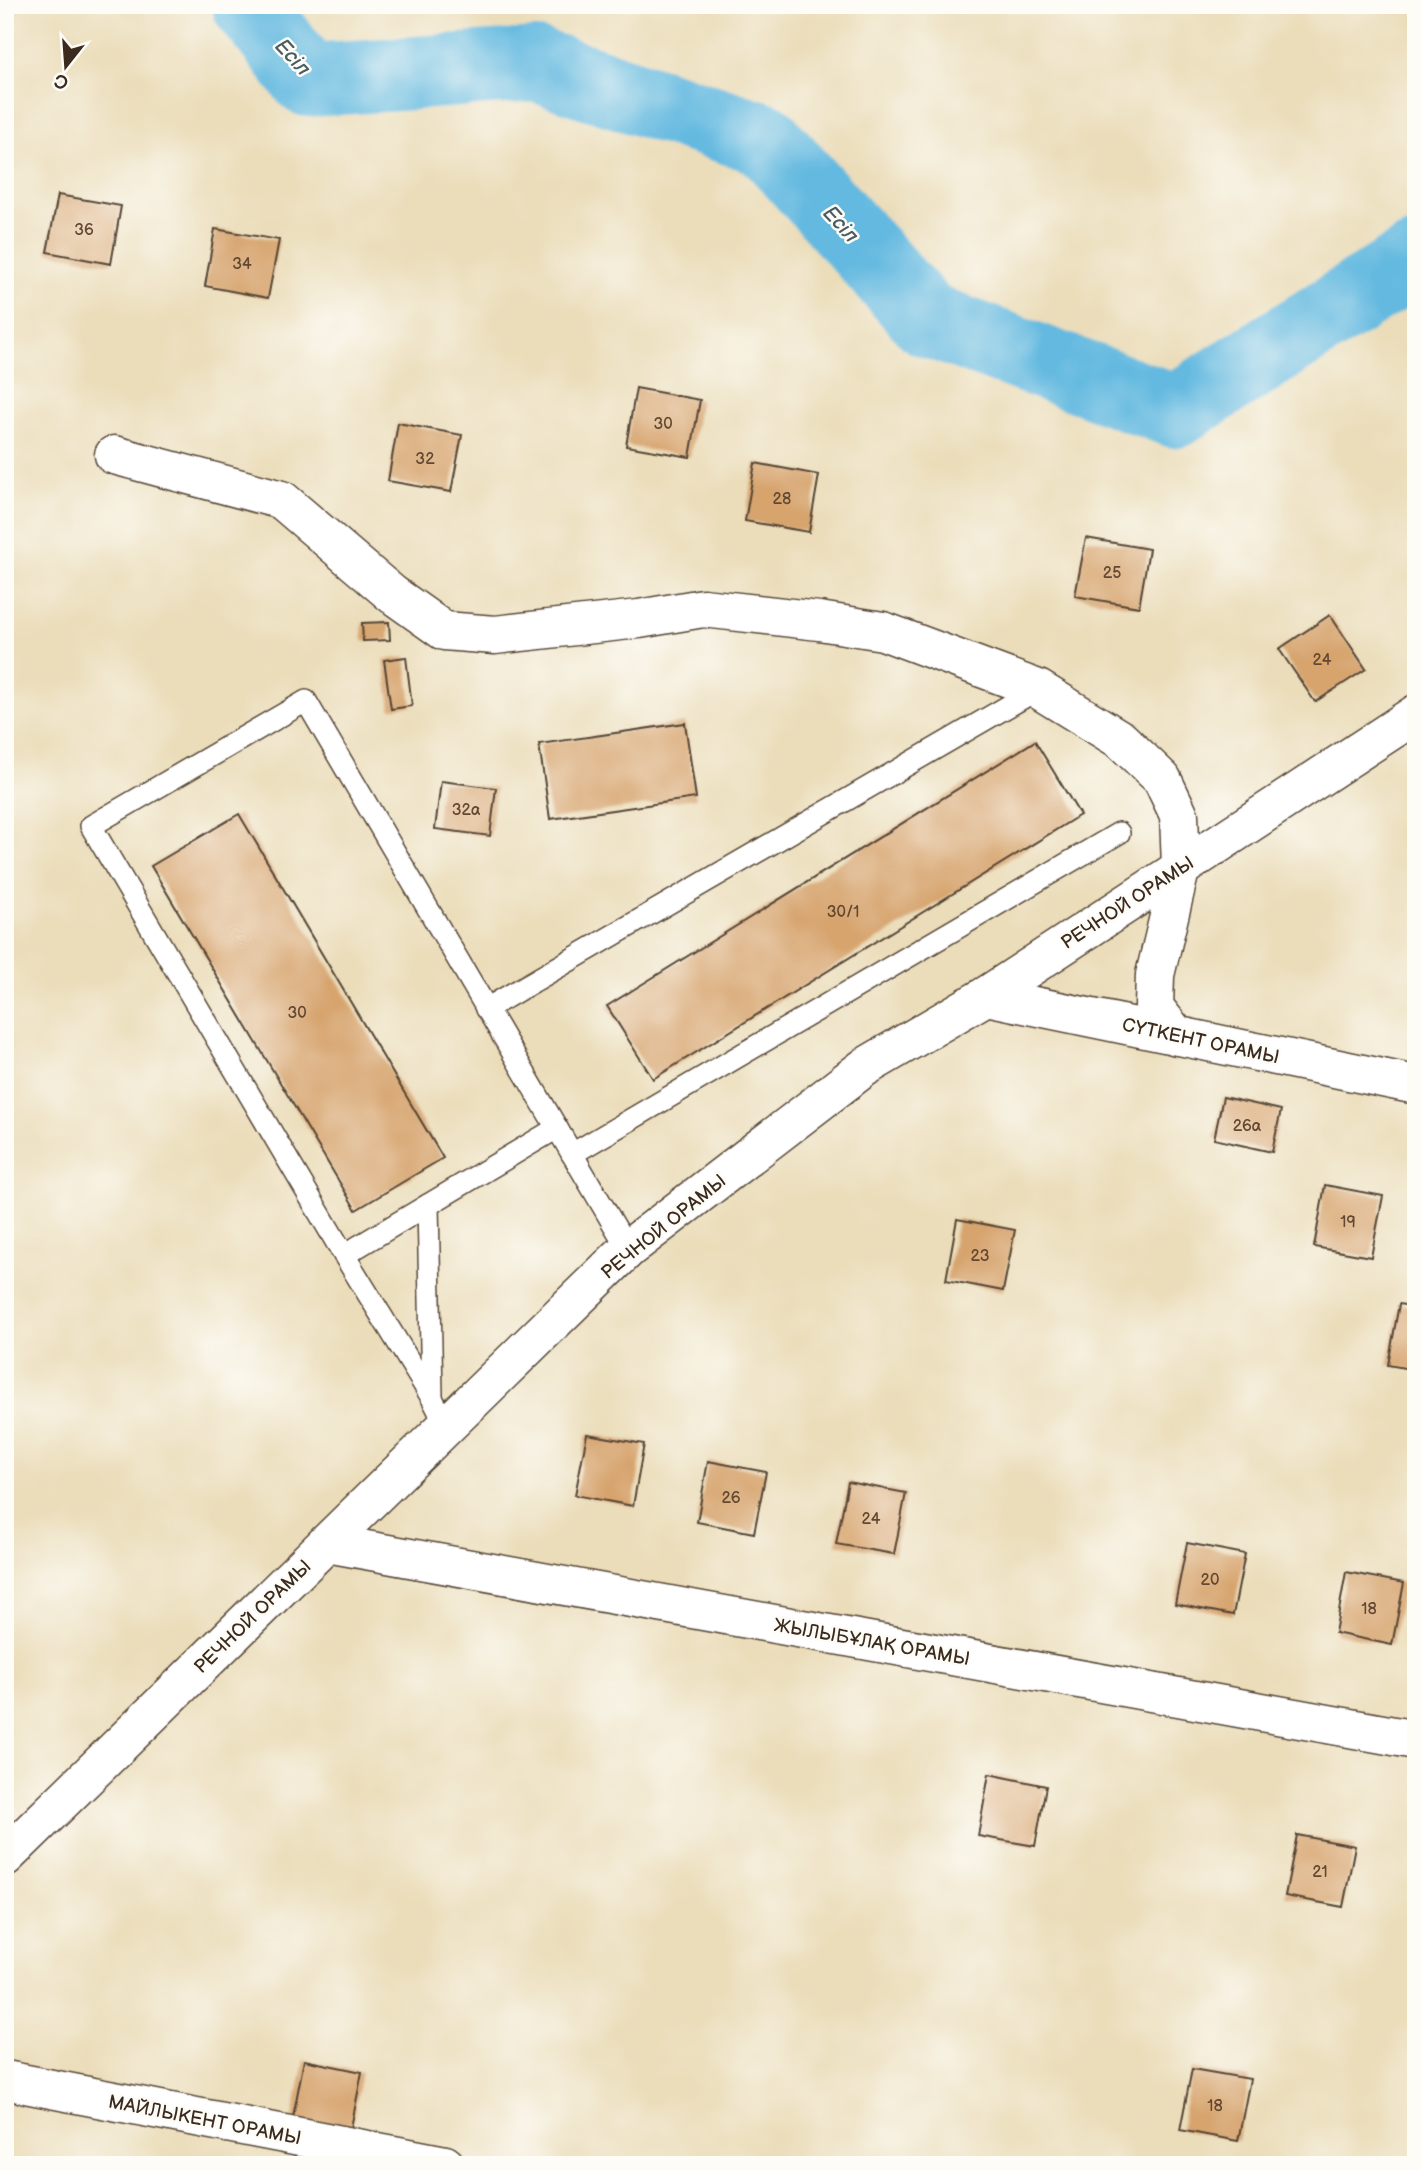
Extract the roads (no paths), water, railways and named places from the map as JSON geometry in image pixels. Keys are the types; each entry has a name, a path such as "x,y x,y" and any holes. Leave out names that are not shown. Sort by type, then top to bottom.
{"street":[{"path":"114,454 282,500 392,594 444,631 495,635 639,620 703,608 883,631 1038,690 1121,740 1162,779 1179,815 1181,866 1155,975 1154,1007 1177,1036"},
{"name":"РЕЧНОЙ ОРАМЫ","path":"5,1857 327,1543 440,1412 628,1249 865,1067 986,996 1416,714"},
{"name":"СҮТКЕНТ ОРАМЫ","path":"986,996 1416,1085"},
{"name":"ЖЫЛЫБҰЛАҚ ОРАМЫ","path":"327,1543 1416,1740"},
{"name":"МАЙЛЫКЕНТ ОРАМЫ","path":"5,2080 445,2165"}],"lane":[{"path":"486,1009 1038,690"},
{"path":"440,1412 91,827 306,701 628,1249"},
{"path":"572,1154 1119,833"},
{"path":"344,1255 557,1128"},
{"path":"428,1205 440,1412"}],"waterway":[{"name":"Есіл","path":"249,5 308,80 536,65 765,139 927,320 1175,411 1416,260"}]}
